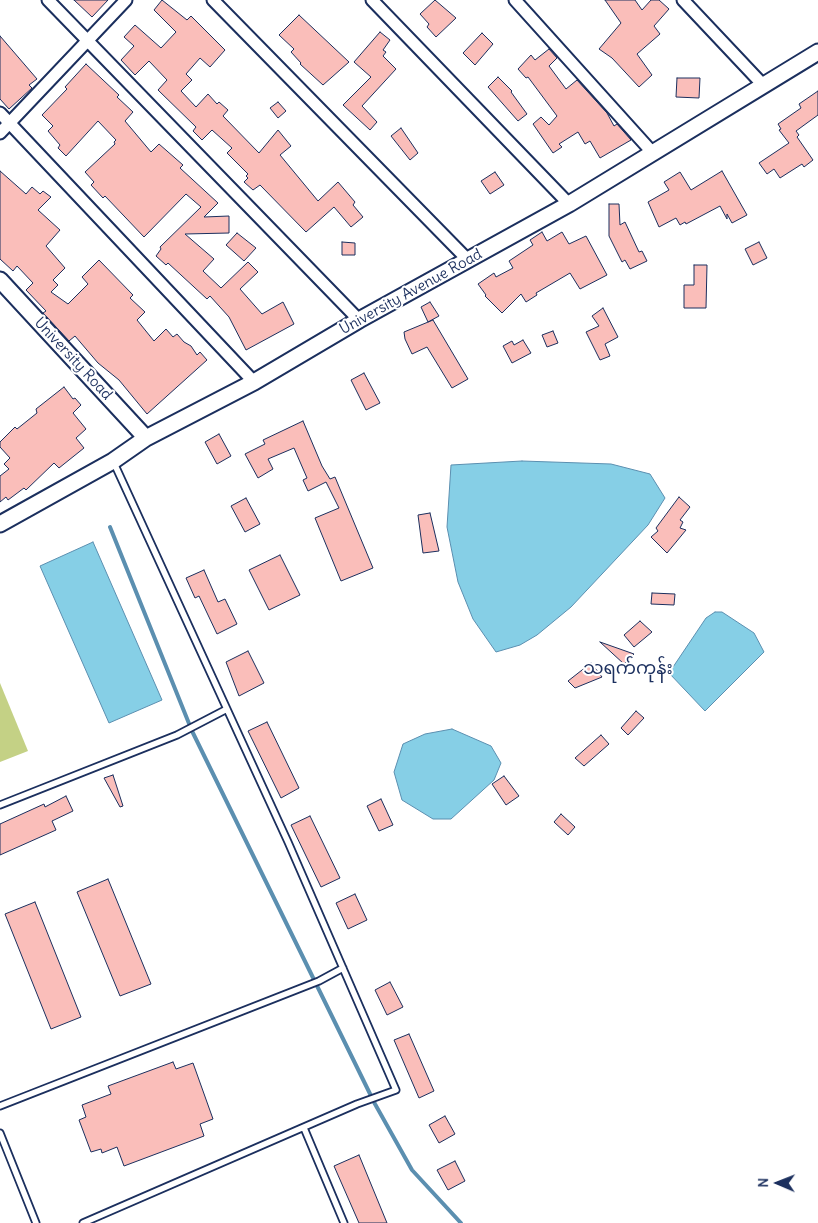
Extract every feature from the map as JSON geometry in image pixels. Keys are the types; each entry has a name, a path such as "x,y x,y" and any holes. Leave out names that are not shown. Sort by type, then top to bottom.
{"main road":[{"name":"University Avenue Road","path":"0,524 113,461 146,438 254,382 359,320 569,204 818,52"},
{"name":"University Road","path":"0,280 146,438"}],"street":[{"path":"48,0 359,320"},
{"path":"0,133 126,0"},
{"path":"213,0 468,260"},
{"path":"372,0 569,204"},
{"path":"515,0 652,152"},
{"path":"683,0 764,86"},
{"path":"0,113 254,382"}],"lane":[{"path":"83,1223 357,1104 396,1090 227,709 113,461"},
{"path":"0,805 196,727 227,709"},
{"path":"0,1106 319,981 343,968"},
{"path":"304,1128 344,1223"},
{"path":"0,1133 36,1223"}],"green space":[{"path":"0,683 28,751 0,762"}],"water":[{"path":"522,461 611,464 650,474 665,498 648,525 571,607 537,635 520,645 496,652 473,619 458,582 447,527 451,465"},
{"path":"93,542 162,700 109,723 40,566"},
{"path":"715,612 722,612 754,633 764,652 705,711 669,673 706,618"},
{"path":"452,729 491,746 501,763 494,780 451,819 433,819 402,800 394,772 403,744 425,734"}],"building":[{"path":"74,0 108,0 92,17"},
{"path":"162,0 187,20 191,16 225,50 210,67 200,58 186,74 192,80 181,91 196,107 208,94 217,104 219,102 228,110 223,116 259,153 278,130 291,146 280,155 318,201 338,182 355,202 353,205 363,217 351,227 334,207 306,232 260,185 253,190 244,182 248,178 246,176 248,174 227,153 232,148 212,130 202,140 193,131 196,127 158,90 167,80 149,61 135,75 121,60 134,46 124,37 135,25 161,48 176,32 154,10"},
{"path":"435,0 456,18 436,37 427,27 429,24 420,14"},
{"path":"605,0 635,0 642,10 651,0 659,0 669,9 654,26 660,34 637,54 652,75 639,87 612,58 599,49 621,23"},
{"path":"299,15 349,62 323,85 300,64 291,52 294,49 279,35"},
{"path":"380,32 390,40 383,50 386,52 383,56 396,69 362,106 377,122 370,130 343,105 371,77 354,62"},
{"path":"482,33 493,44 475,65 463,53"},
{"path":"0,36 37,79 29,85 32,88 9,109 0,99"},
{"path":"549,49 557,58 549,66 566,89 577,80 607,113 614,126 617,124 631,140 600,158 590,141 585,144 578,132 559,144 562,147 553,153 533,124 541,117 549,125 557,116 528,77 526,78 518,69 531,55 535,60"},
{"path":"86,64 119,95 117,97 133,112 125,121 151,152 159,144 183,165 180,168 218,203 204,217 229,216 229,233 185,234 214,259 203,271 221,288 248,262 258,272 240,289 262,314 283,302 294,324 246,350 229,317 210,296 207,299 168,263 166,265 156,256 161,249 160,247 201,207 186,194 144,237 105,196 103,198 91,185 94,182 85,172 115,144 116,140 98,121 66,156 58,148 60,145 48,131 53,126 42,115 67,89 65,87"},
{"path":"498,77 512,91 527,114 518,121 488,87"},
{"path":"677,78 700,78 699,98 676,97"},
{"path":"818,91 818,115 796,131 799,135 797,137 813,160 804,167 802,164 780,178 774,169 767,174 759,163 789,143 779,130 781,129 778,124 801,108 799,104"},
{"path":"278,102 286,111 278,118 270,108"},
{"path":"401,128 418,153 410,160 391,136"},
{"path":"0,171 26,194 32,187 40,194 43,191 51,197 38,210 60,230 46,246 65,268 53,280 58,285 51,292 68,304 88,284 82,277 99,260 133,295 130,298 145,312 137,320 154,341 166,329 173,337 177,334 184,342 191,346 197,355 200,352 207,360 147,414 119,380 98,363 75,336 69,341 43,313 46,311 26,290 33,283 17,266 13,271 0,259"},
{"path":"722,171 747,215 732,223 727,214 727,219 720,206 686,224 685,222 680,225 676,218 659,227 648,202 669,190 664,182 680,172 691,190"},
{"path":"495,172 504,185 490,194 481,181"},
{"path":"609,204 619,204 620,225 625,222 639,252 642,251 647,261 630,269 625,260 622,262 609,236"},
{"path":"542,232 547,241 562,232 569,244 586,236 607,275 580,289 570,273 536,293 537,295 526,302 521,294 502,313 485,296 478,284 494,273 496,277 513,268 509,261 533,245 530,240"},
{"path":"237,233 256,248 244,261 226,245"},
{"path":"342,242 355,243 355,255 342,255"},
{"path":"759,242 767,258 753,265 745,249"},
{"path":"694,265 707,265 706,308 684,308 684,285 694,285"},
{"path":"430,302 439,316 428,322 421,307"},
{"path":"603,308 618,337 605,344 610,356 600,360 586,332 599,326 592,316"},
{"path":"433,320 468,379 452,388 427,347 412,354 405,339 404,332"},
{"path":"553,331 558,343 547,347 542,335"},
{"path":"523,340 531,353 512,363 503,346 512,341 514,345"},
{"path":"364,373 380,403 366,410 351,380"},
{"path":"64,387 73,399 75,398 81,405 73,413 86,429 76,438 84,448 59,468 54,463 26,490 24,488 8,500 6,497 0,502 0,476 9,469 4,464 10,458 0,447 0,442 15,427 17,429 37,413 36,409"},
{"path":"303,421 322,466 330,479 335,477 373,568 341,581 315,518 339,508 326,482 308,491 303,480 307,478 294,448 268,459 273,469 258,478 245,454 265,444 263,440"},
{"path":"219,434 231,456 217,464 205,442"},
{"path":"679,497 690,507 680,520 683,522 680,528 686,530 667,553 651,537 658,531 656,528"},
{"path":"246,498 260,524 245,532 231,506"},
{"path":"430,513 439,551 423,553 418,515"},
{"path":"280,555 300,595 269,610 249,570"},
{"path":"204,570 218,602 225,599 237,624 217,634 199,596 195,598 186,578"},
{"path":"652,593 675,594 674,605 651,604"},
{"path":"640,621 652,632 634,647 624,635"},
{"path":"600,642 634,654 624,664"},
{"path":"248,651 264,683 239,696 226,662"},
{"path":"591,663 602,677 575,688 568,681"},
{"path":"636,711 644,718 628,735 621,728"},
{"path":"267,722 299,788 281,798 248,731"},
{"path":"601,735 609,744 584,766 575,758"},
{"path":"113,775 123,806 120,807 104,778"},
{"path":"504,776 519,796 506,805 492,784"},
{"path":"66,796 73,811 52,821 56,830 0,855 0,824 44,804 45,807"},
{"path":"381,799 393,825 379,831 367,806"},
{"path":"561,814 575,827 568,835 554,822"},
{"path":"310,816 340,878 321,887 291,825"},
{"path":"108,879 151,984 120,996 77,892"},
{"path":"355,894 367,920 348,929 336,903"},
{"path":"35,902 81,1017 51,1029 5,914"},
{"path":"390,982 403,1007 387,1015 375,990"},
{"path":"409,1034 434,1091 419,1098 394,1040"},
{"path":"173,1062 176,1069 193,1063 213,1119 200,1124 204,1136 124,1166 117,1147 102,1153 101,1149 91,1152 79,1120 86,1117 82,1105 111,1094 108,1086"},
{"path":"445,1116 455,1134 439,1143 429,1125"},
{"path":"359,1155 387,1223 359,1223 334,1166"},
{"path":"455,1161 465,1181 448,1190 437,1170"}],"waterway":[{"path":"110,527 192,731 375,1104 412,1170 461,1223"}],"district":[{"name":"သရက်ကုန်း","path":"628,669"}]}
